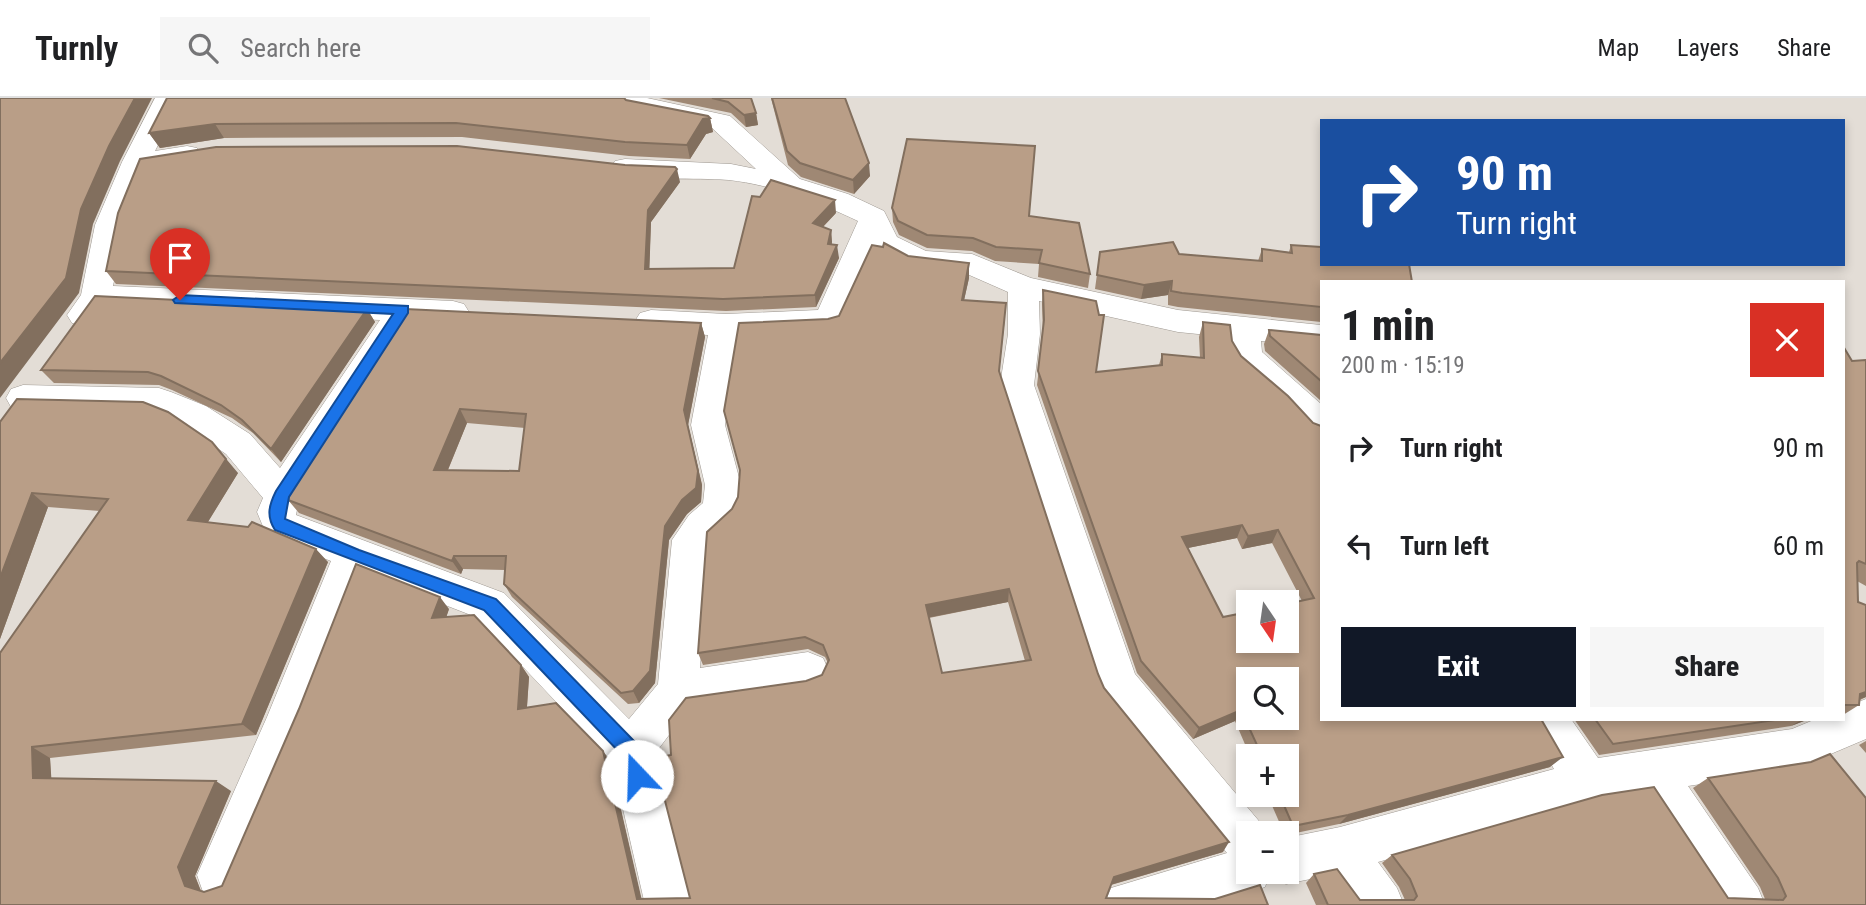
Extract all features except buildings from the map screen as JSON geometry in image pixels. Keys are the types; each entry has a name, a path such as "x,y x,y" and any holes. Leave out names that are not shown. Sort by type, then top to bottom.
{"street":[{"path":"63,341 96,296 110,225 161,108 169,98"},
{"path":"634,98 639,106 721,122 790,185"},
{"path":"136,162 211,151"},
{"path":"603,164 731,172 790,185 838,200 874,217 885,243 920,261 972,264 1023,287 1178,321 1320,336"},
{"path":"624,320 726,325 829,320 874,217"},
{"path":"1023,287 1024,334 1017,385 1118,685 1236,828"},
{"path":"96,296 486,314"},
{"path":"403,310 282,495 276,512 280,525 490,605 631,751 669,905"},
{"path":"631,751 678,690 682,619 691,540 702,526 721,510 723,485 708,425 726,325"},
{"path":"1243,328 1250,360 1296,399 1320,425"},
{"path":"23,397 159,401 194,415 238,444 282,495"},
{"path":"220,875 288,719 353,554"},
{"path":"678,690 808,671"},
{"path":"1299,858 1340,850 1588,781 1793,749 1866,719"},
{"path":"1547,721 1588,781"},
{"path":"1651,771 1741,905"},
{"path":"1340,850 1380,905"},
{"path":"1128,905 1236,874"}],"route":[{"path":"180,300 403,310 282,495 276,512 277,520 280,525 490,605 631,751 637,776"}]}
